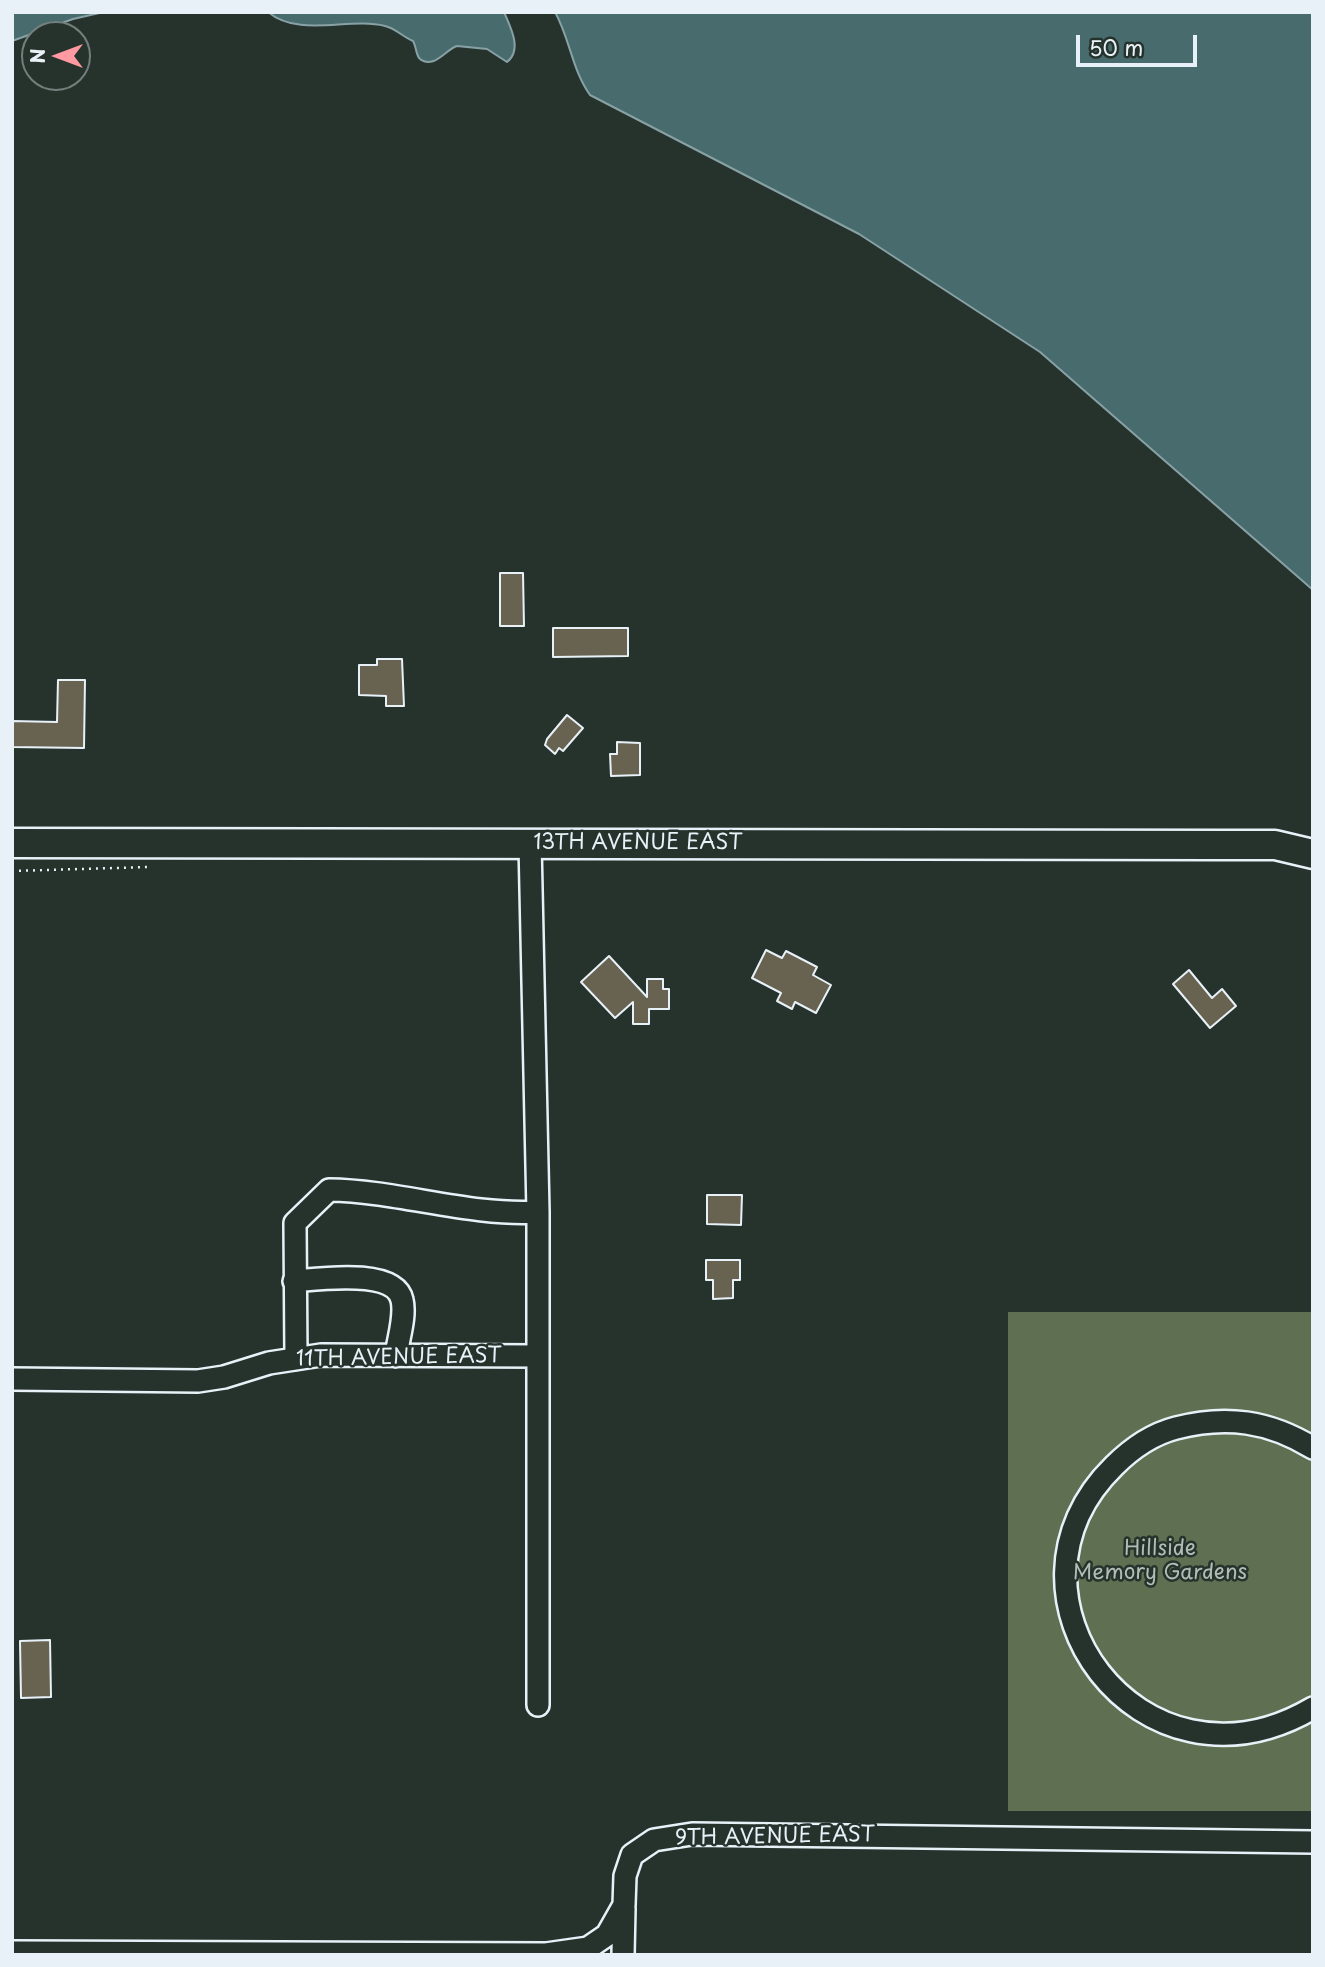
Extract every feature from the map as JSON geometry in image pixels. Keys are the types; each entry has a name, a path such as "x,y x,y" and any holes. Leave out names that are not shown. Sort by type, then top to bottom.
{"main road":[{"name":"13TH AVENUE EAST","path":"12,843 1264,845 1313,854"}],"street":[{"path":"530,843 538,1212 538,1706"},
{"path":"296,1359 295,1223 329,1190 372,1191 507,1214 538,1212"},
{"path":"294,1281 349,1278 377,1281 398,1290 403,1303 396,1356"},
{"name":"11TH AVENUE EAST","path":"12,1379 198,1381 224,1377 269,1363 321,1355 536,1356"},
{"path":"1313,1448 1287,1432 1247,1421 1206,1420 1166,1431 1130,1451 1100,1480 1079,1516 1068,1556 1068,1598 1078,1638 1099,1674 1128,1703 1164,1724 1204,1735 1245,1735 1285,1724 1313,1708"},
{"name":"9TH AVENUE EAST","path":"12,1952 547,1954 588,1948 607,1935 624,1905 625,1876 632,1855 654,1840 692,1834 1313,1842"},
{"path":"623,1955 624,1905"}],"green space":[{"name":"Hillside Memory Gardens","path":"1008,1312 1313,1312 1313,1811 1008,1811"}],"water":[{"path":"12,12 104,12 67,21 21,21 21,38 12,41"},
{"path":"268,12 504,12 515,45 512,57 507,62 487,49 457,46 429,62 419,58 413,41 389,27 371,24 294,24 280,20"},
{"path":"555,12 1313,12 1313,590 1040,352 859,234 590,95 579,75"}],"building":[{"path":"500,573 523,573 524,626 500,626"},
{"path":"553,628 628,628 628,656 553,657"},
{"path":"377,659 402,659 404,706 386,706 386,696 359,695 359,665 377,665"},
{"path":"58,680 85,680 84,748 12,747 12,721 57,722"},
{"path":"567,715 583,728 563,751 559,748 555,754 545,745"},
{"path":"617,742 640,743 640,775 611,776 610,754 617,754"},
{"path":"766,950 782,958 786,951 817,967 813,975 831,985 816,1013 795,1002 792,1009 777,1001 781,993 752,978"},
{"path":"609,956 647,997 647,979 663,979 663,989 669,989 669,1009 649,1009 649,1024 633,1024 633,1002 615,1018 581,982"},
{"path":"1189,970 1212,998 1222,989 1236,1006 1210,1028 1173,984"},
{"path":"707,1195 742,1195 741,1225 707,1224"},
{"path":"706,1260 740,1260 740,1280 733,1280 733,1298 713,1299 713,1280 706,1280"},
{"path":"50,1640 51,1697 21,1698 20,1641"}]}
